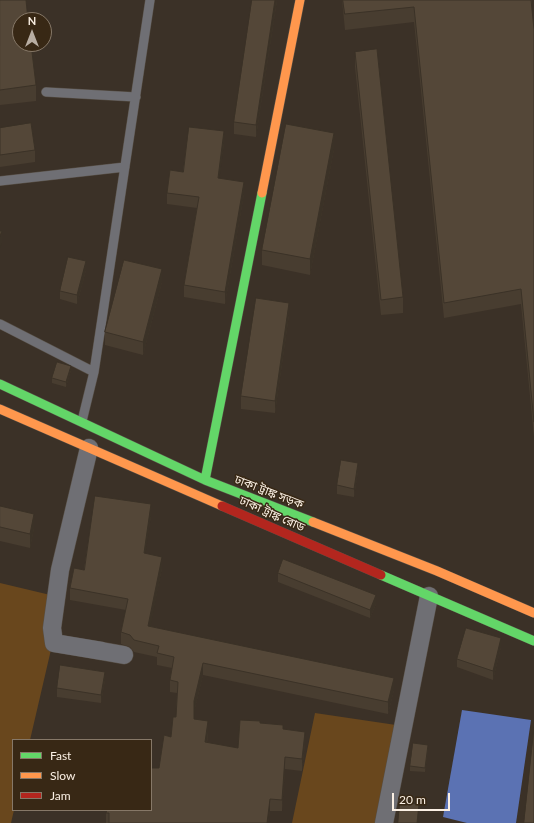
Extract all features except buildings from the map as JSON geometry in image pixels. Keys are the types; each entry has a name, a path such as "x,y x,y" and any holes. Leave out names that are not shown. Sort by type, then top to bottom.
{"main road":[{"path":"205,480 300,0"},
{"name":"ঢাকা ট্রাঙ্ক সড়ক","path":"0,384 82,421 205,480 437,571 534,613"},
{"name":"ঢাকা ট্রাঙ্ক রোড","path":"0,409 534,641"}],"street":[{"path":"54,642 52,628 60,570 89,448"},
{"path":"384,823 429,596"},
{"path":"54,642 102,652"},
{"path":"54,642 124,655"}],"lane":[{"path":"82,421 94,372 150,0"},
{"path":"46,92 136,97"},
{"path":"0,181 125,167"},
{"path":"0,324 94,372"}],"shaded area":[{"path":"0,583 63,598 30,739 12,739 12,811 14,811 11,823 0,823"},
{"path":"315,713 396,725 376,823 292,823"}],"water":[{"path":"462,710 531,720 516,823 467,823 443,817"}],"traffic: fast":[{"path":"205,480 262,193"},
{"path":"0,384 205,480 313,522"},
{"path":"381,575 534,641"}],"traffic: slow":[{"path":"262,193 300,0"},
{"path":"0,409 222,506"},
{"path":"313,522 437,571 534,613"}],"traffic: jam":[{"path":"222,506 381,575"}]}
